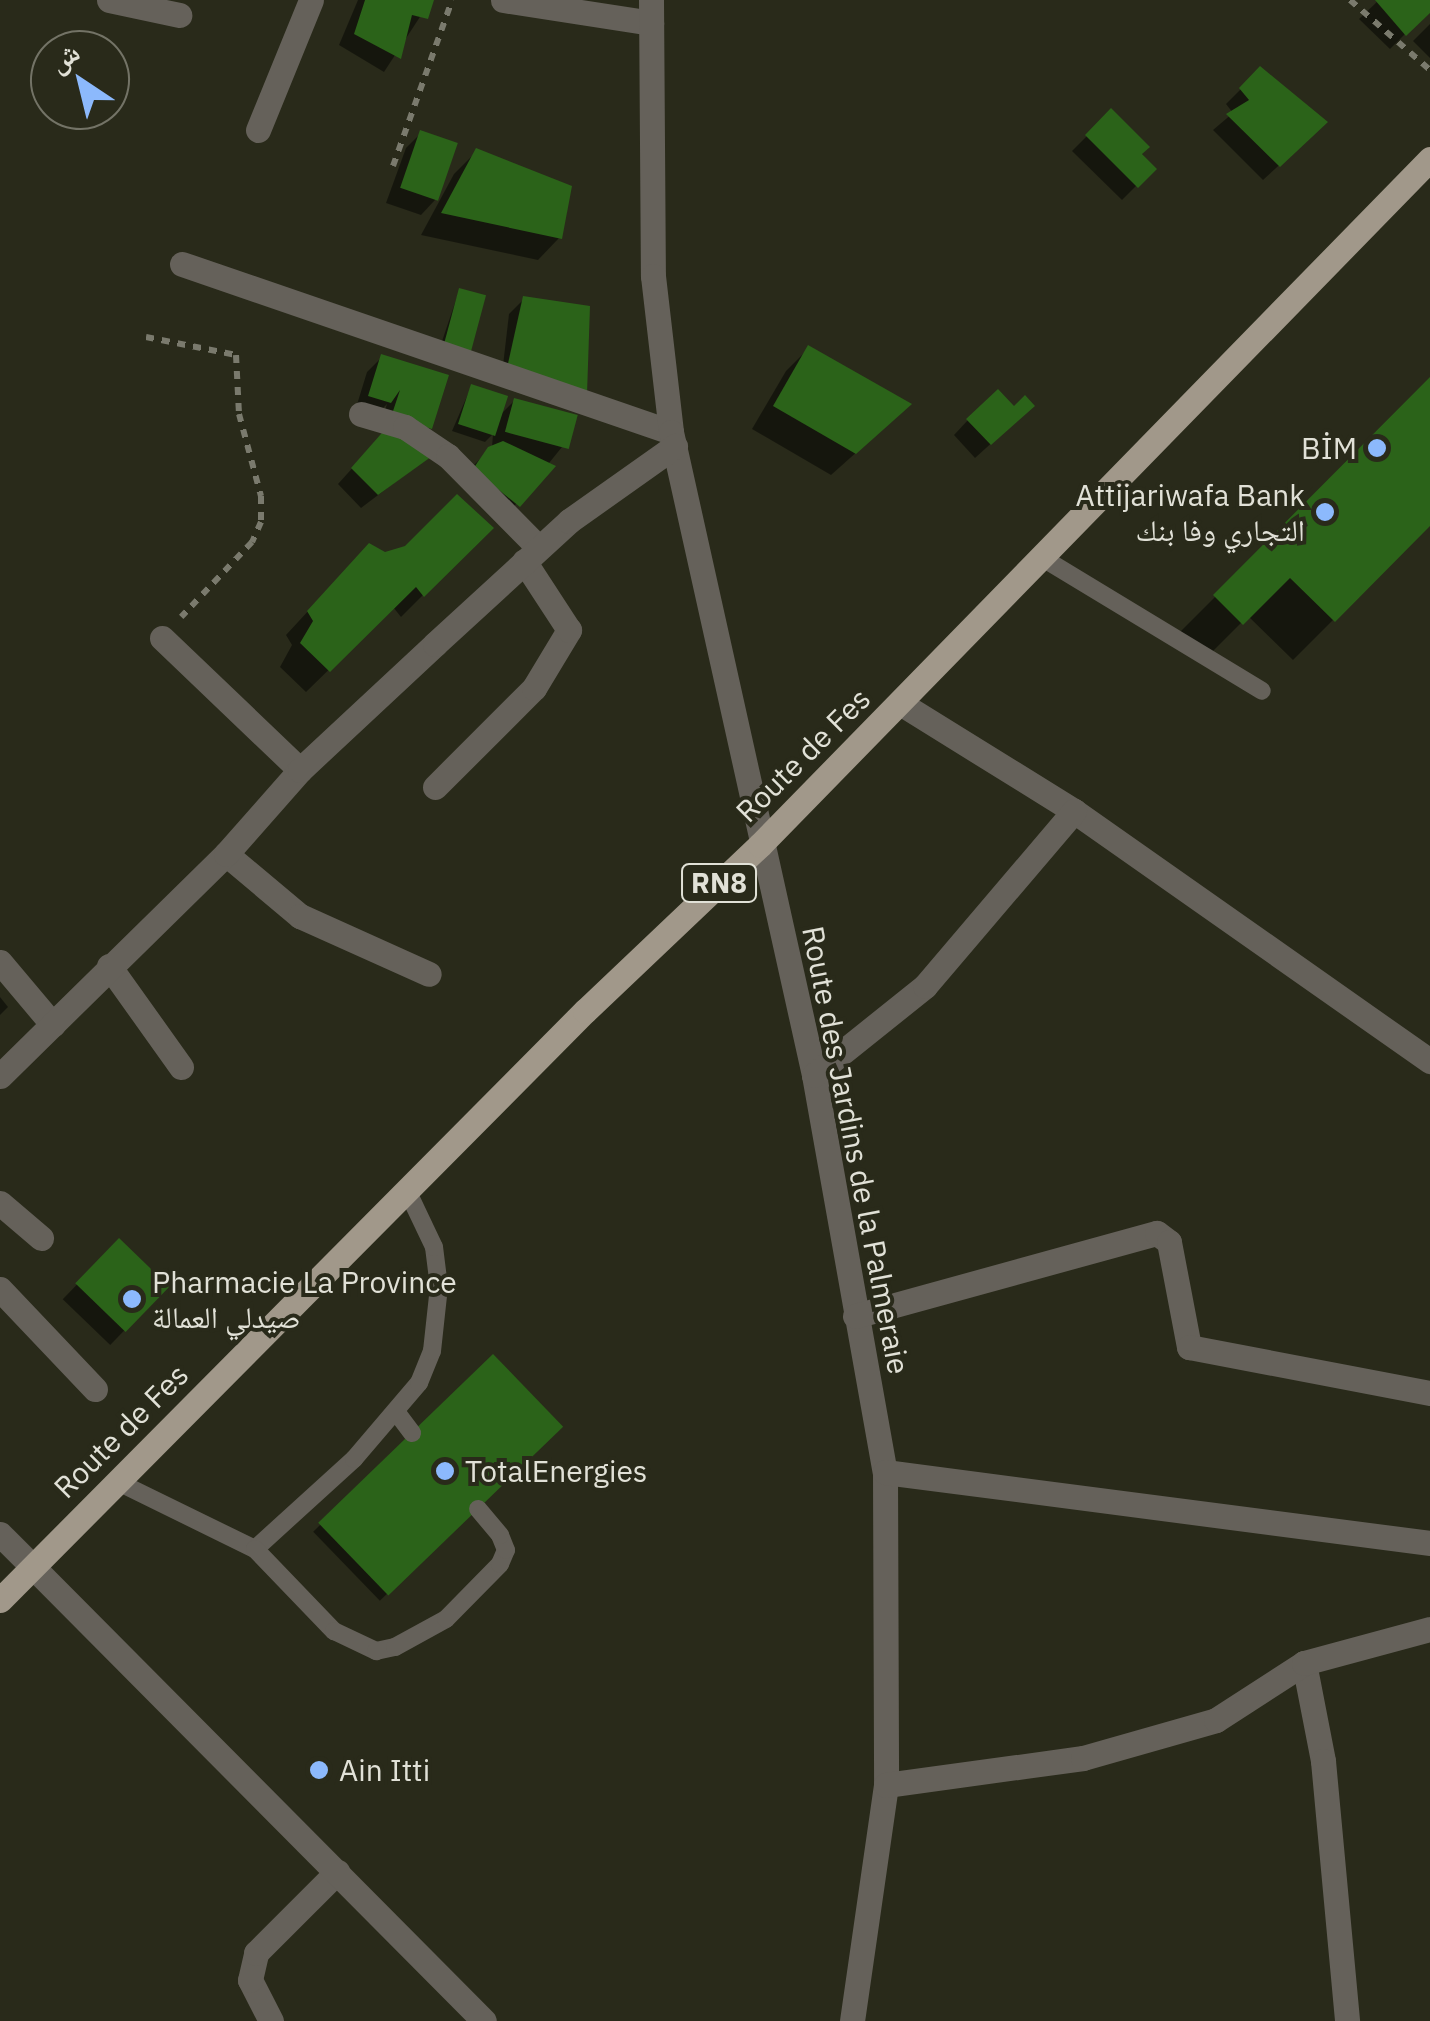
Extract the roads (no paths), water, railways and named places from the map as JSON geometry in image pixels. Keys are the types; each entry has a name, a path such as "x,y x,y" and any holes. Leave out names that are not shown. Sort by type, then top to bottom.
{"main road":[{"name":"Route de Fes","path":"0,1600 406,1188 760,845 1430,158"}],"street":[{"path":"110,0 179,15"},
{"path":"258,130 310,0"},
{"path":"503,0 651,11"},
{"name":"Route des Jardins de la Palmeraie","path":"651,11 653,276 673,439 814,1075 886,1472 886,1785 852,2021"},
{"path":"182,264 673,439"},
{"path":"362,414 405,427 448,456 532,554 568,630 534,688 435,787"},
{"path":"0,1076 226,854 300,770 532,554 673,439"},
{"path":"162,638 300,770"},
{"path":"900,702 1074,811 1430,1061"},
{"path":"814,1075 926,986 1074,811"},
{"path":"226,854 300,916 428,974"},
{"path":"0,962 53,1024"},
{"path":"109,966 181,1067"},
{"path":"0,1204 41,1238"},
{"path":"856,1316 1157,1233 1169,1242 1189,1347 1430,1394"},
{"path":"0,1289 95,1389"},
{"path":"886,1472 1430,1544"},
{"path":"0,1534 484,2021"},
{"path":"886,1785 1083,1758 1216,1720 1304,1664 1430,1629"},
{"path":"1304,1664 1324,1761 1347,2021"},
{"path":"271,2021 250,1980 256,1952 337,1872"}],"lane":[{"path":"1041,558 1262,692"},
{"path":"255,1548 397,1413 432,1351 439,1287 434,1247 406,1188"},
{"path":"397,1413 412,1432"},
{"path":"118,1482 255,1548 334,1630 376,1651 411,1641 446,1619 500,1564 506,1550 478,1509"}],"place":[{"name":"BİM","path":"1377,448"},
{"name":"Attijariwafa Bank التجاري وفا بنك","path":"1325,512"},
{"name":"Pharmacie La Province صيدلي العمالة","path":"132,1299"},
{"name":"TotalEnergies","path":"445,1471"},
{"name":"Ain Itti","path":"319,1770"}]}
